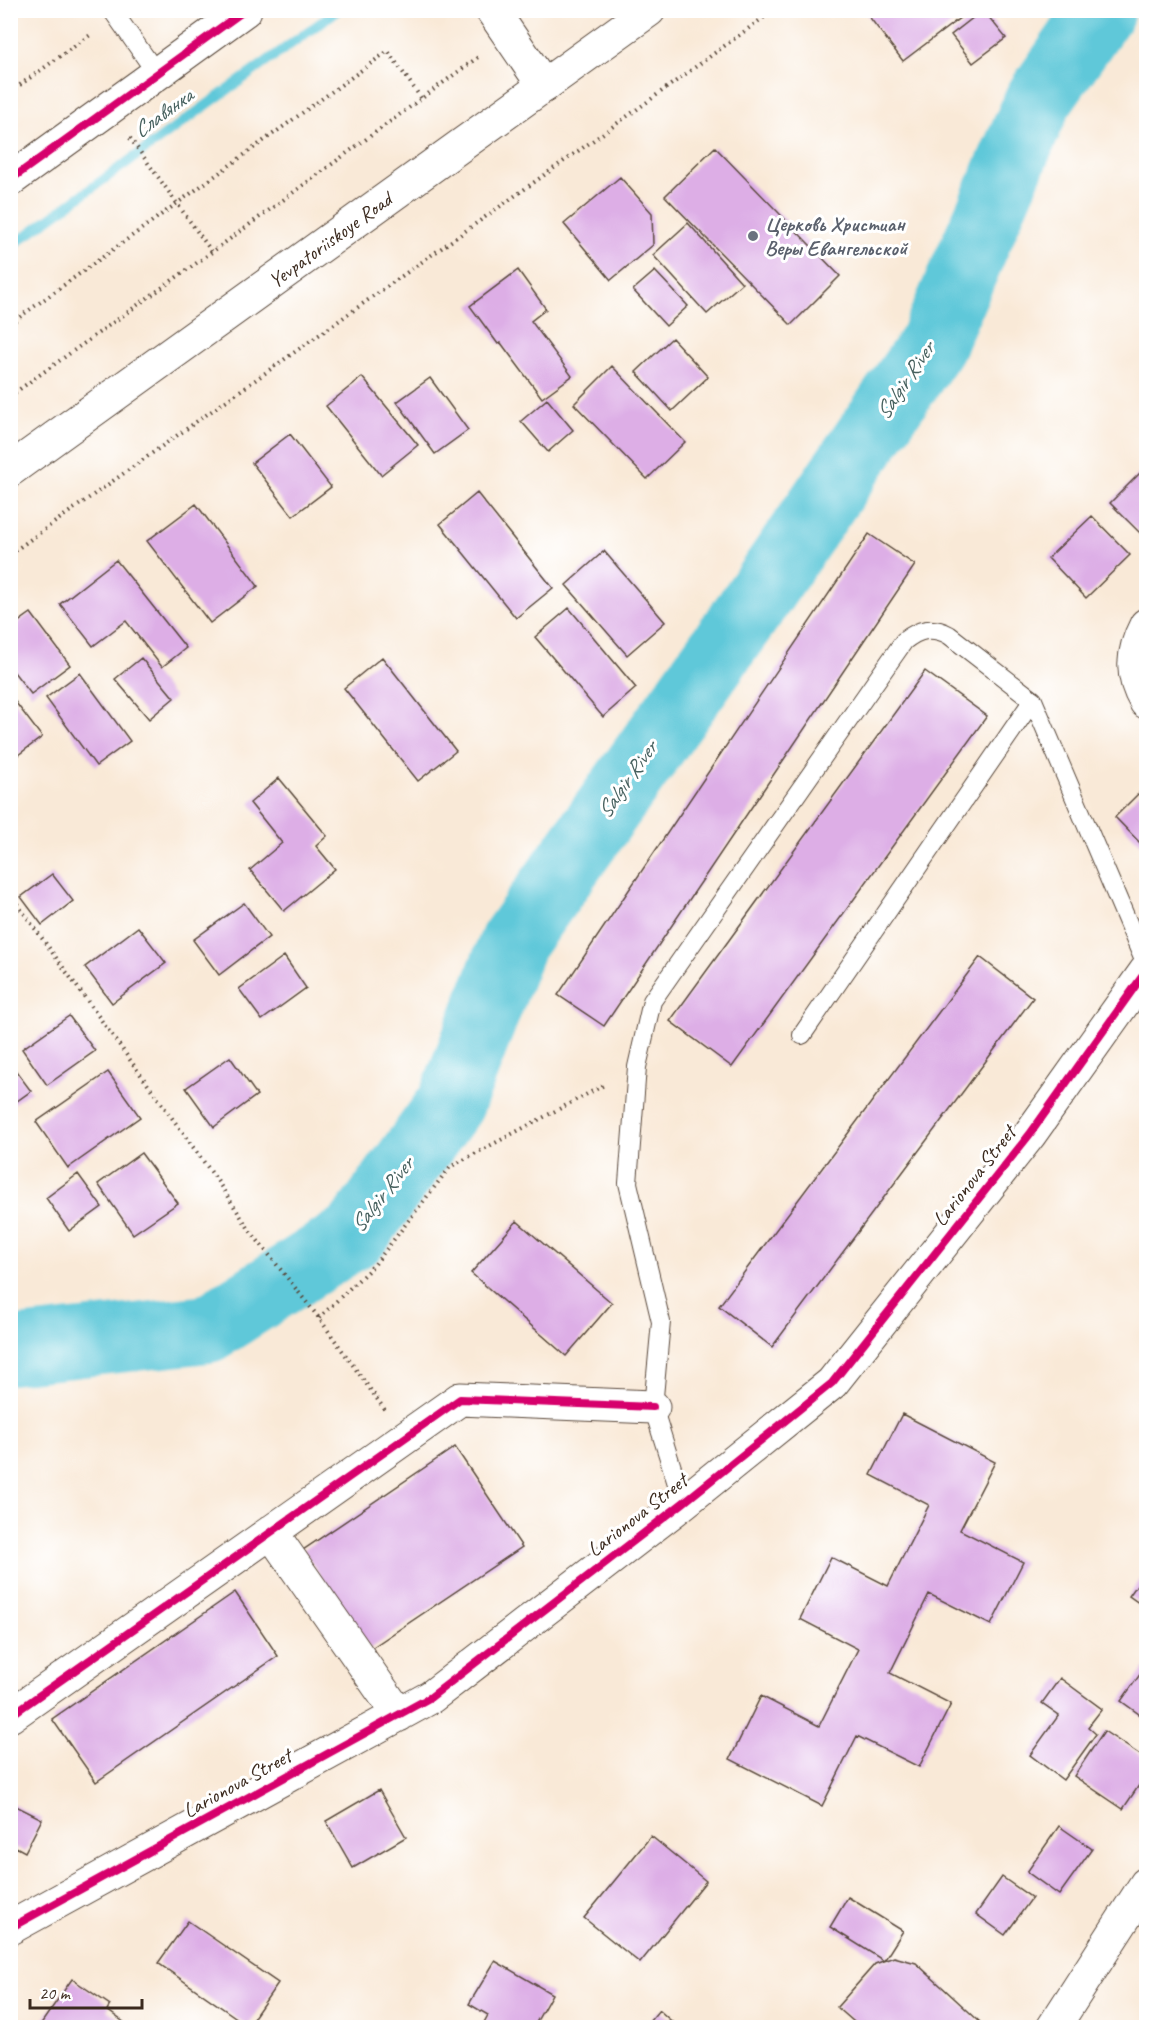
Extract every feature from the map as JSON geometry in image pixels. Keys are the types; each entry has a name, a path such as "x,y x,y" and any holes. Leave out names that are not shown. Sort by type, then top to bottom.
{"street":[{"path":"10,180 245,10"},
{"name":"Yevpatoriiskoye Road","path":"10,470 649,10"},
{"path":"501,22 544,86"},
{"path":"1146,625 1138,640 1134,661 1137,681 1146,702"},
{"name":"Larionova Street","path":"10,1928 431,1697 683,1503 832,1383 1030,1134 1146,971"},
{"path":"10,1716 460,1399 653,1407"},
{"path":"271,1532 399,1715"},
{"path":"1053,2028 1146,1884"}],"lane":[{"path":"114,14 157,74"},
{"path":"683,1503 653,1407 661,1322 628,1183 637,1067 652,1001 904,641 921,630 940,630 1033,700 1146,965"},
{"path":"802,1035 1033,700"}],"path":[{"path":"10,554 774,10"},
{"path":"10,92 114,14"},
{"path":"10,396 212,252 421,98 501,22"},
{"path":"10,324 388,51 421,98"},
{"path":"124,128 212,252"},
{"path":"10,894 214,1176 251,1232 319,1318 405,1438"},
{"path":"319,1318 375,1264 450,1167 637,1067"}],"building":[{"path":"864,10 956,10 961,17 903,61"},
{"path":"983,10 1006,38 973,63 951,35"},
{"name":"Церковь Христиан Веры Евангельской","path":"715,147 840,276 791,325 665,196"},
{"path":"620,177 652,213 653,245 611,280 564,224"},
{"path":"688,223 742,283 707,314 653,255"},
{"path":"518,270 546,309 531,321 572,376 542,398 470,306"},
{"path":"655,271 688,306 666,326 633,290"},
{"path":"672,338 708,377 672,411 636,372"},
{"path":"612,366 685,442 647,479 574,404"},
{"path":"362,377 418,445 381,475 326,406"},
{"path":"430,378 468,430 435,454 397,402"},
{"path":"547,399 573,430 548,452 521,421"},
{"path":"290,434 331,487 293,516 252,463"},
{"path":"1144,469 1146,471 1146,530 1142,535 1110,503"},
{"path":"477,493 553,588 516,618 440,524"},
{"path":"196,504 258,586 210,623 147,541"},
{"path":"1092,516 1130,555 1086,598 1048,558"},
{"path":"869,534 915,565 604,1026 558,995"},
{"path":"604,551 665,622 627,655 566,585"},
{"path":"116,560 186,648 162,667 126,621 93,646 60,604"},
{"path":"569,608 636,688 603,717 535,637"},
{"path":"31,613 70,665 31,694 10,667 10,628"},
{"path":"382,657 456,751 418,781 344,688"},
{"path":"141,658 174,698 149,719 115,679"},
{"path":"925,671 987,716 732,1067 670,1021"},
{"path":"80,673 130,741 96,766 46,698"},
{"path":"10,695 42,737 10,761"},
{"path":"279,778 327,836 316,846 335,869 284,911 250,870 282,843 250,803"},
{"path":"1139,793 1146,801 1146,844 1144,847 1115,817"},
{"path":"52,874 73,901 42,925 21,897"},
{"path":"244,903 269,937 219,975 193,940"},
{"path":"138,927 166,963 112,1003 85,967"},
{"path":"284,956 306,988 262,1020 239,989"},
{"path":"980,957 1033,998 772,1347 719,1306"},
{"path":"69,1016 95,1051 47,1085 22,1049"},
{"path":"230,1057 257,1095 214,1127 186,1088"},
{"path":"10,1063 31,1091 10,1106"},
{"path":"108,1072 140,1117 68,1168 36,1122"},
{"path":"141,1153 178,1203 133,1234 98,1184"},
{"path":"78,1174 102,1207 69,1231 46,1198"},
{"path":"517,1221 612,1303 566,1356 471,1273"},
{"path":"902,1414 995,1462 960,1530 1023,1562 991,1625 929,1594 890,1673 951,1704 919,1767 857,1736 822,1806 730,1759 761,1696 819,1726 858,1649 800,1619 831,1557 888,1586 929,1505 871,1475"},
{"path":"455,1447 522,1547 370,1649 303,1550"},
{"path":"1146,1572 1146,1608 1129,1596"},
{"path":"235,1592 278,1656 96,1782 52,1719"},
{"path":"1146,1666 1146,1719 1121,1701"},
{"path":"1060,1678 1102,1709 1088,1727 1096,1734 1063,1780 1030,1755 1059,1715 1042,1703"},
{"path":"1104,1731 1146,1759 1146,1775 1123,1809 1074,1776"},
{"path":"379,1790 406,1837 353,1868 326,1821"},
{"path":"10,1803 42,1819 25,1852 16,1847 10,1858"},
{"path":"1059,1826 1092,1849 1059,1895 1027,1872"},
{"path":"651,1836 706,1881 640,1963 584,1918"},
{"path":"1002,1877 1032,1898 1005,1935 976,1914"},
{"path":"848,1897 903,1931 884,1961 830,1927"},
{"path":"188,1921 278,1983 248,2026 158,1963"},
{"path":"894,1957 916,1963 980,2022 975,2028 861,2028 837,2007 875,1964"},
{"path":"495,1961 552,1994 533,2028 481,2028 488,2015 469,2004"},
{"path":"72,1979 110,2005 107,2010 132,2028 38,2028"},
{"path":"659,2010 679,2028 644,2028"}],"waterway":[{"name":"Славянка","path":"10,247 338,10"},
{"name":"Salgir River","path":"10,1351 208,1329 356,1234 451,1103 513,942 754,603 932,344 1039,99 1101,10"}],"cycle path":[{"path":"10,180 245,10"},
{"path":"10,1928 431,1697 683,1503 832,1383 1030,1134 1146,971"},
{"path":"10,1716 460,1399 653,1407"}],"place":[{"name":"Церковь Христиан Веры Евангельской","path":"753,236"}]}
